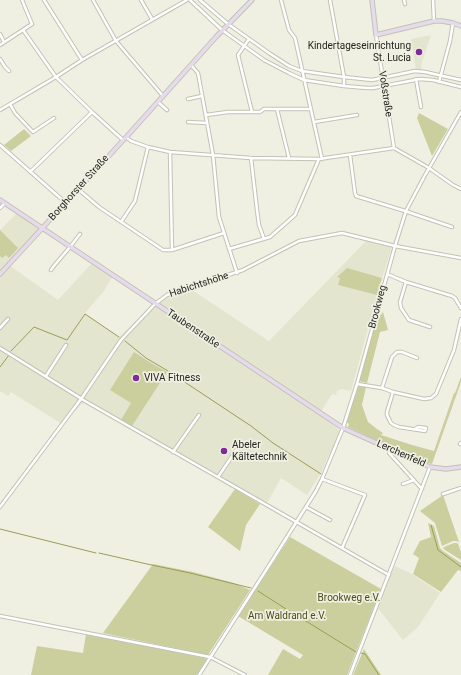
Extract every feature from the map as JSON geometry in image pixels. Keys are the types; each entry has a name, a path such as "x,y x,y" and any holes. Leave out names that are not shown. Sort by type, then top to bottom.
{"street":[{"path":"0,45 32,24 22,0"},
{"path":"44,0 82,60"},
{"path":"93,0 116,41 163,96"},
{"path":"141,0 152,19"},
{"path":"0,110 152,19 188,0 222,30 264,60 304,80 367,88 416,79 433,80 461,87"},
{"path":"200,0 249,40 289,66 302,71 372,80 412,71 425,72 461,80"},
{"name":"Borghorster Straße","path":"0,274 125,139 222,30 252,0"},
{"path":"229,249 270,237 295,215 321,159 295,38 289,30 280,0"},
{"path":"330,0 344,77 344,86"},
{"name":"Voßstraße","path":"372,0 383,86 394,148"},
{"path":"404,0 405,4"},
{"path":"433,0 434,21"},
{"path":"376,35 434,21 453,23 461,26"},
{"path":"440,82 453,23"},
{"path":"23,30 56,77 92,112 125,139 148,147 170,152 251,158 321,159 394,148 461,189"},
{"path":"0,34 4,42"},
{"path":"249,40 238,55 252,112"},
{"path":"0,59 9,71"},
{"path":"191,65 198,73 206,115 219,217 237,273"},
{"path":"416,79 421,106"},
{"path":"188,99 202,96"},
{"path":"158,102 167,110"},
{"path":"10,104 15,112 33,132 54,118"},
{"path":"206,115 228,112 260,112 264,109 277,108 311,109"},
{"path":"277,108 289,158"},
{"path":"30,172 92,112"},
{"name":"Brookweg","path":"199,675 306,507 322,479 343,428 357,384 406,211 428,168 461,112"},
{"path":"314,122 357,115"},
{"path":"188,122 207,123"},
{"path":"0,145 66,203"},
{"path":"121,222 135,201 148,147"},
{"path":"170,152 172,250"},
{"path":"350,155 356,196 452,227"},
{"path":"251,158 257,210 264,239"},
{"path":"78,189 99,207 163,250 172,250 224,233"},
{"name":"Taubenstraße","path":"0,200 343,428"},
{"path":"0,208 5,203"},
{"name":"Habichtshöhe","path":"0,508 81,399 121,340 155,304 167,295 237,273 299,241 342,233 395,246 461,258"},
{"path":"51,270 80,234"},
{"path":"387,274 406,282 452,296 456,298 461,308"},
{"path":"406,282 400,302 401,308 409,320 430,327"},
{"path":"0,328 8,319"},
{"path":"357,384 382,388 393,392 426,399 431,398 436,394 454,350 461,319"},
{"path":"46,376 66,344"},
{"path":"0,348 81,399 389,575"},
{"path":"382,388 392,357 397,352 402,352 416,358"},
{"path":"393,392 387,412 391,423 399,427 415,429"},
{"path":"173,452 199,415"},
{"name":"Lerchenfeld","path":"343,428 430,467 446,469 461,467"},
{"path":"218,477 239,446"},
{"path":"389,453 422,488"},
{"path":"350,675 430,467"},
{"path":"322,479 366,495 342,548"},
{"path":"403,484 414,480"},
{"path":"443,494 461,490"},
{"path":"306,507 330,520"},
{"path":"0,616 210,657 245,675"}],"shaded area":[{"name":"Kindertageseinrichtung St. Lucia","path":"431,35 421,65 422,70 416,70 411,39"},
{"path":"18,212 43,229 9,265 58,300 93,262 113,276 104,291 85,313 119,337 155,304 189,288 269,341 367,240 381,244 388,244 388,246 392,247 382,278 379,277 373,294 377,295 351,391 341,389 337,391 336,395 332,394 320,413 341,432 322,471 307,495 281,478 267,503 264,501 262,503 85,401 62,424 11,392 8,396 0,391 0,230"},
{"path":"395,566 412,574 440,593 418,627 403,640 377,607"}],"green space":[{"path":"419,113 448,129 432,156 417,118"},
{"path":"24,129 31,136 11,151 4,145"},
{"path":"0,230 18,248 9,258 6,255 2,258 0,256"},
{"path":"347,268 382,278 377,295 338,285 340,278 337,277"},
{"path":"383,312 388,330 380,332 367,383 358,381 374,324"},
{"path":"134,352 167,372 132,426 121,420 131,403 110,390"},
{"path":"461,377 461,382 432,464 421,461 348,427 349,424 345,421 357,384 363,385 366,387 362,405 368,422 383,433 381,435 434,451"},
{"path":"235,489 260,504 246,525 240,551 208,527"},
{"path":"443,495 459,542 453,541 442,546 435,523 420,511"},
{"path":"428,523 434,526 440,548 461,563 461,571 458,570 441,592 413,574 419,558 413,554 420,541 431,537"},
{"path":"290,537 381,589 347,675 268,675 283,649 300,659 303,655 238,616"},
{"path":"454,543 458,544 461,552 461,560 443,548"},
{"path":"153,564 193,572 234,583 250,590 208,655 103,633"},
{"path":"86,634 205,658 207,660 198,675 31,675 37,646 83,653"},
{"path":"364,649 381,675 353,675"}],"waterway":[{"path":"11,351 34,327 67,340 85,314 119,337"},
{"path":"125,341 146,358 251,426 273,443 321,474"},
{"path":"0,367 9,355"},
{"path":"431,525 438,550 461,567"},
{"path":"0,529 96,553"},
{"path":"99,553 251,588"},
{"path":"258,591 286,609"},
{"path":"288,610 356,652"},
{"path":"361,653 365,654 379,675"}],"place":[{"name":"Kindertageseinrichtung St. Lucia","path":"419,52"},
{"name":"VIVA Fitness","path":"136,378"},
{"name":"Abeler Kältetechnik","path":"224,451"}],"park label":[{"name":"Brookweg e.V.","path":"349,598"},
{"name":"Am Waldrand e.V.","path":"287,616"}]}
